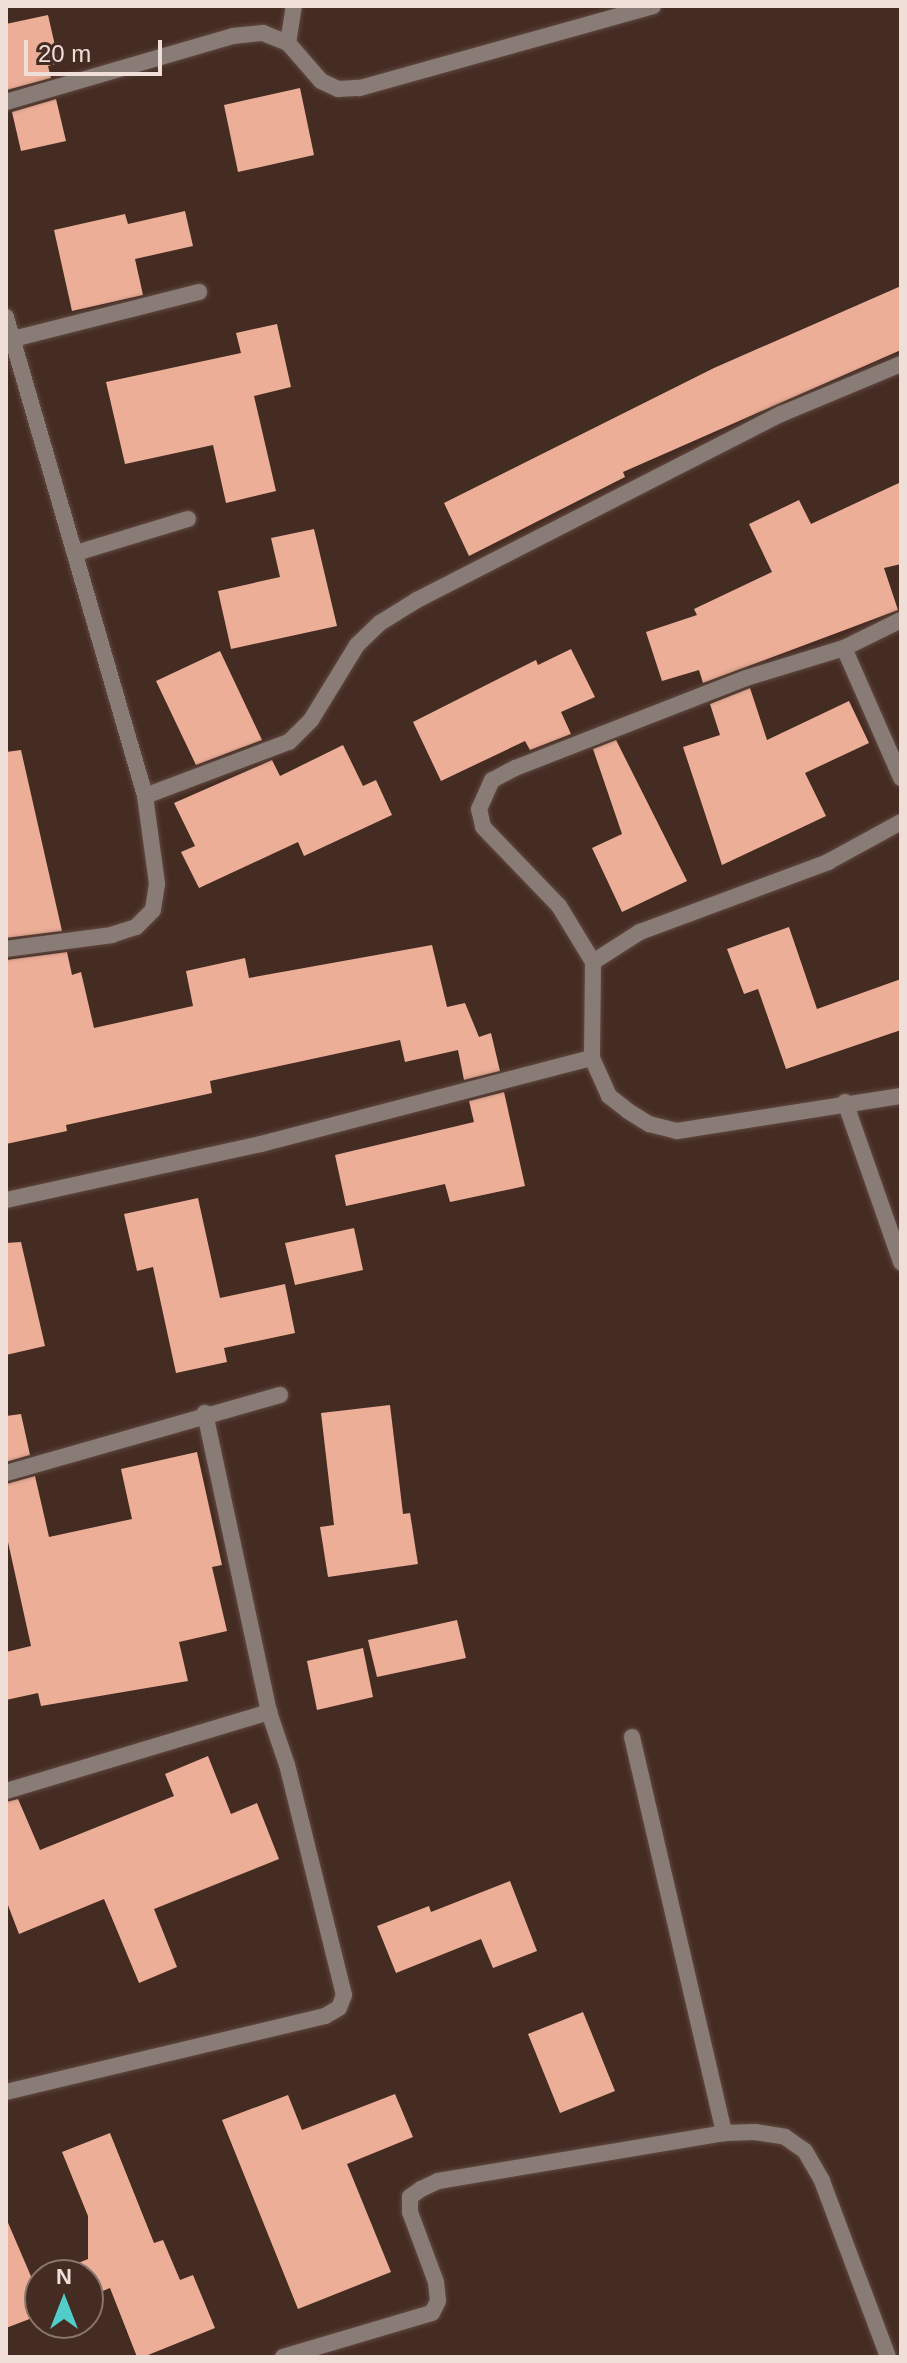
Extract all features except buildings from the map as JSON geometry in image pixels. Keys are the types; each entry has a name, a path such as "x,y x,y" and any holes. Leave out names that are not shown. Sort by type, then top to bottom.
{"street":[{"path":"288,43 294,6"},
{"path":"6,102 233,36 263,33 288,43 321,81 338,89 360,88 653,6"},
{"path":"13,339 199,292"},
{"path":"6,317 145,796 157,884 153,910 136,927 112,935 6,949"},
{"path":"145,796 289,742 311,720 357,645 380,623 417,600 781,414 901,364"},
{"path":"76,553 188,519"},
{"path":"901,620 844,648 746,678 492,780 479,809 483,827 559,906 593,962 592,1058 609,1096 649,1124 677,1131 845,1102 901,1096"},
{"path":"844,648 901,778"},
{"path":"593,962 668,919 828,862 901,822"},
{"path":"6,1200 261,1144 592,1058"},
{"path":"845,1102 901,1262"},
{"path":"6,1473 205,1413 280,1395"},
{"path":"6,2092 339,2008 344,1981 269,1712 205,1413"},
{"path":"6,1791 269,1712"},
{"path":"632,1737 724,2133"},
{"path":"283,2357 432,2313 438,2301 436,2282 410,2212 410,2197 421,2189 438,2181 724,2133 785,2137 805,2151 822,2181 888,2357"}]}
